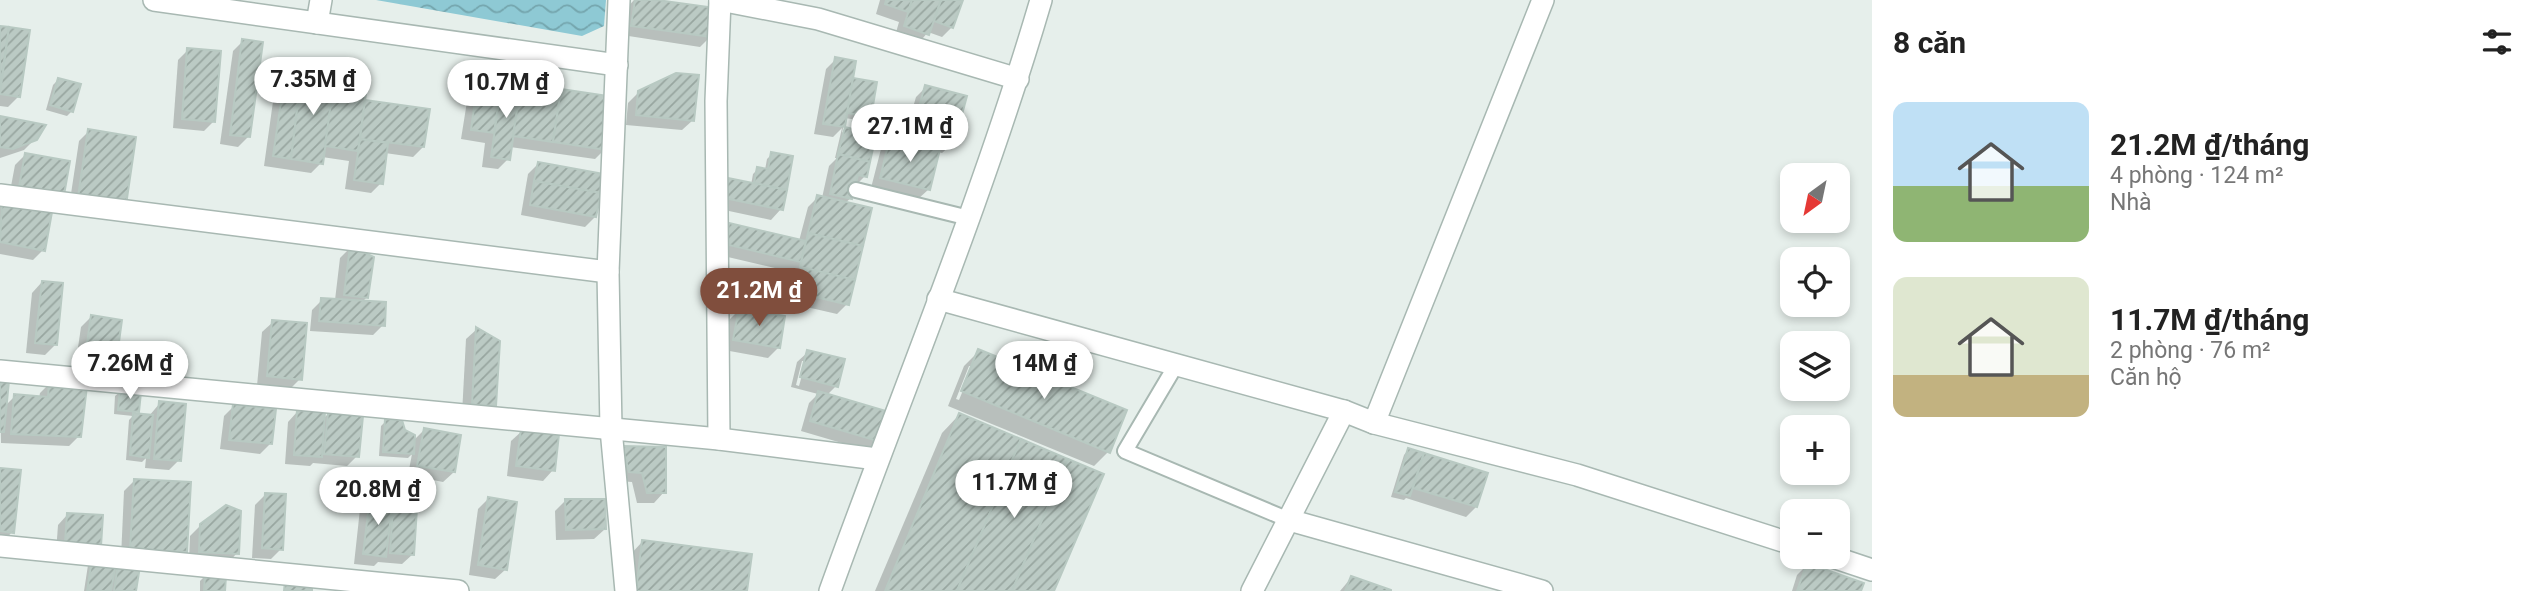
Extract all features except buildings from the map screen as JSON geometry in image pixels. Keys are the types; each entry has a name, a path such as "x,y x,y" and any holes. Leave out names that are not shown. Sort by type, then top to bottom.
{"street":[{"path":"154,0 617,65"},
{"path":"317,23 321,0"},
{"path":"619,0 608,272 611,429 626,591"},
{"path":"719,439 716,102 720,0 818,19 1018,79"},
{"path":"830,591 969,218 1018,79 1041,0"},
{"path":"1374,423 1544,0"},
{"path":"0,194 608,272"},
{"path":"938,299 1344,411 1374,423 1577,475 1780,540"},
{"path":"0,371 719,439 877,459"},
{"path":"1252,591 1344,411"},
{"path":"1289,520 1542,591"},
{"path":"0,546 458,591"},
{"path":"1850,563 1872,570"}],"lane":[{"path":"856,190 969,218"},
{"path":"1176,365 1125,451 1289,520"}],"water":[{"path":"376,0 606,0 604,26 582,36"}]}
